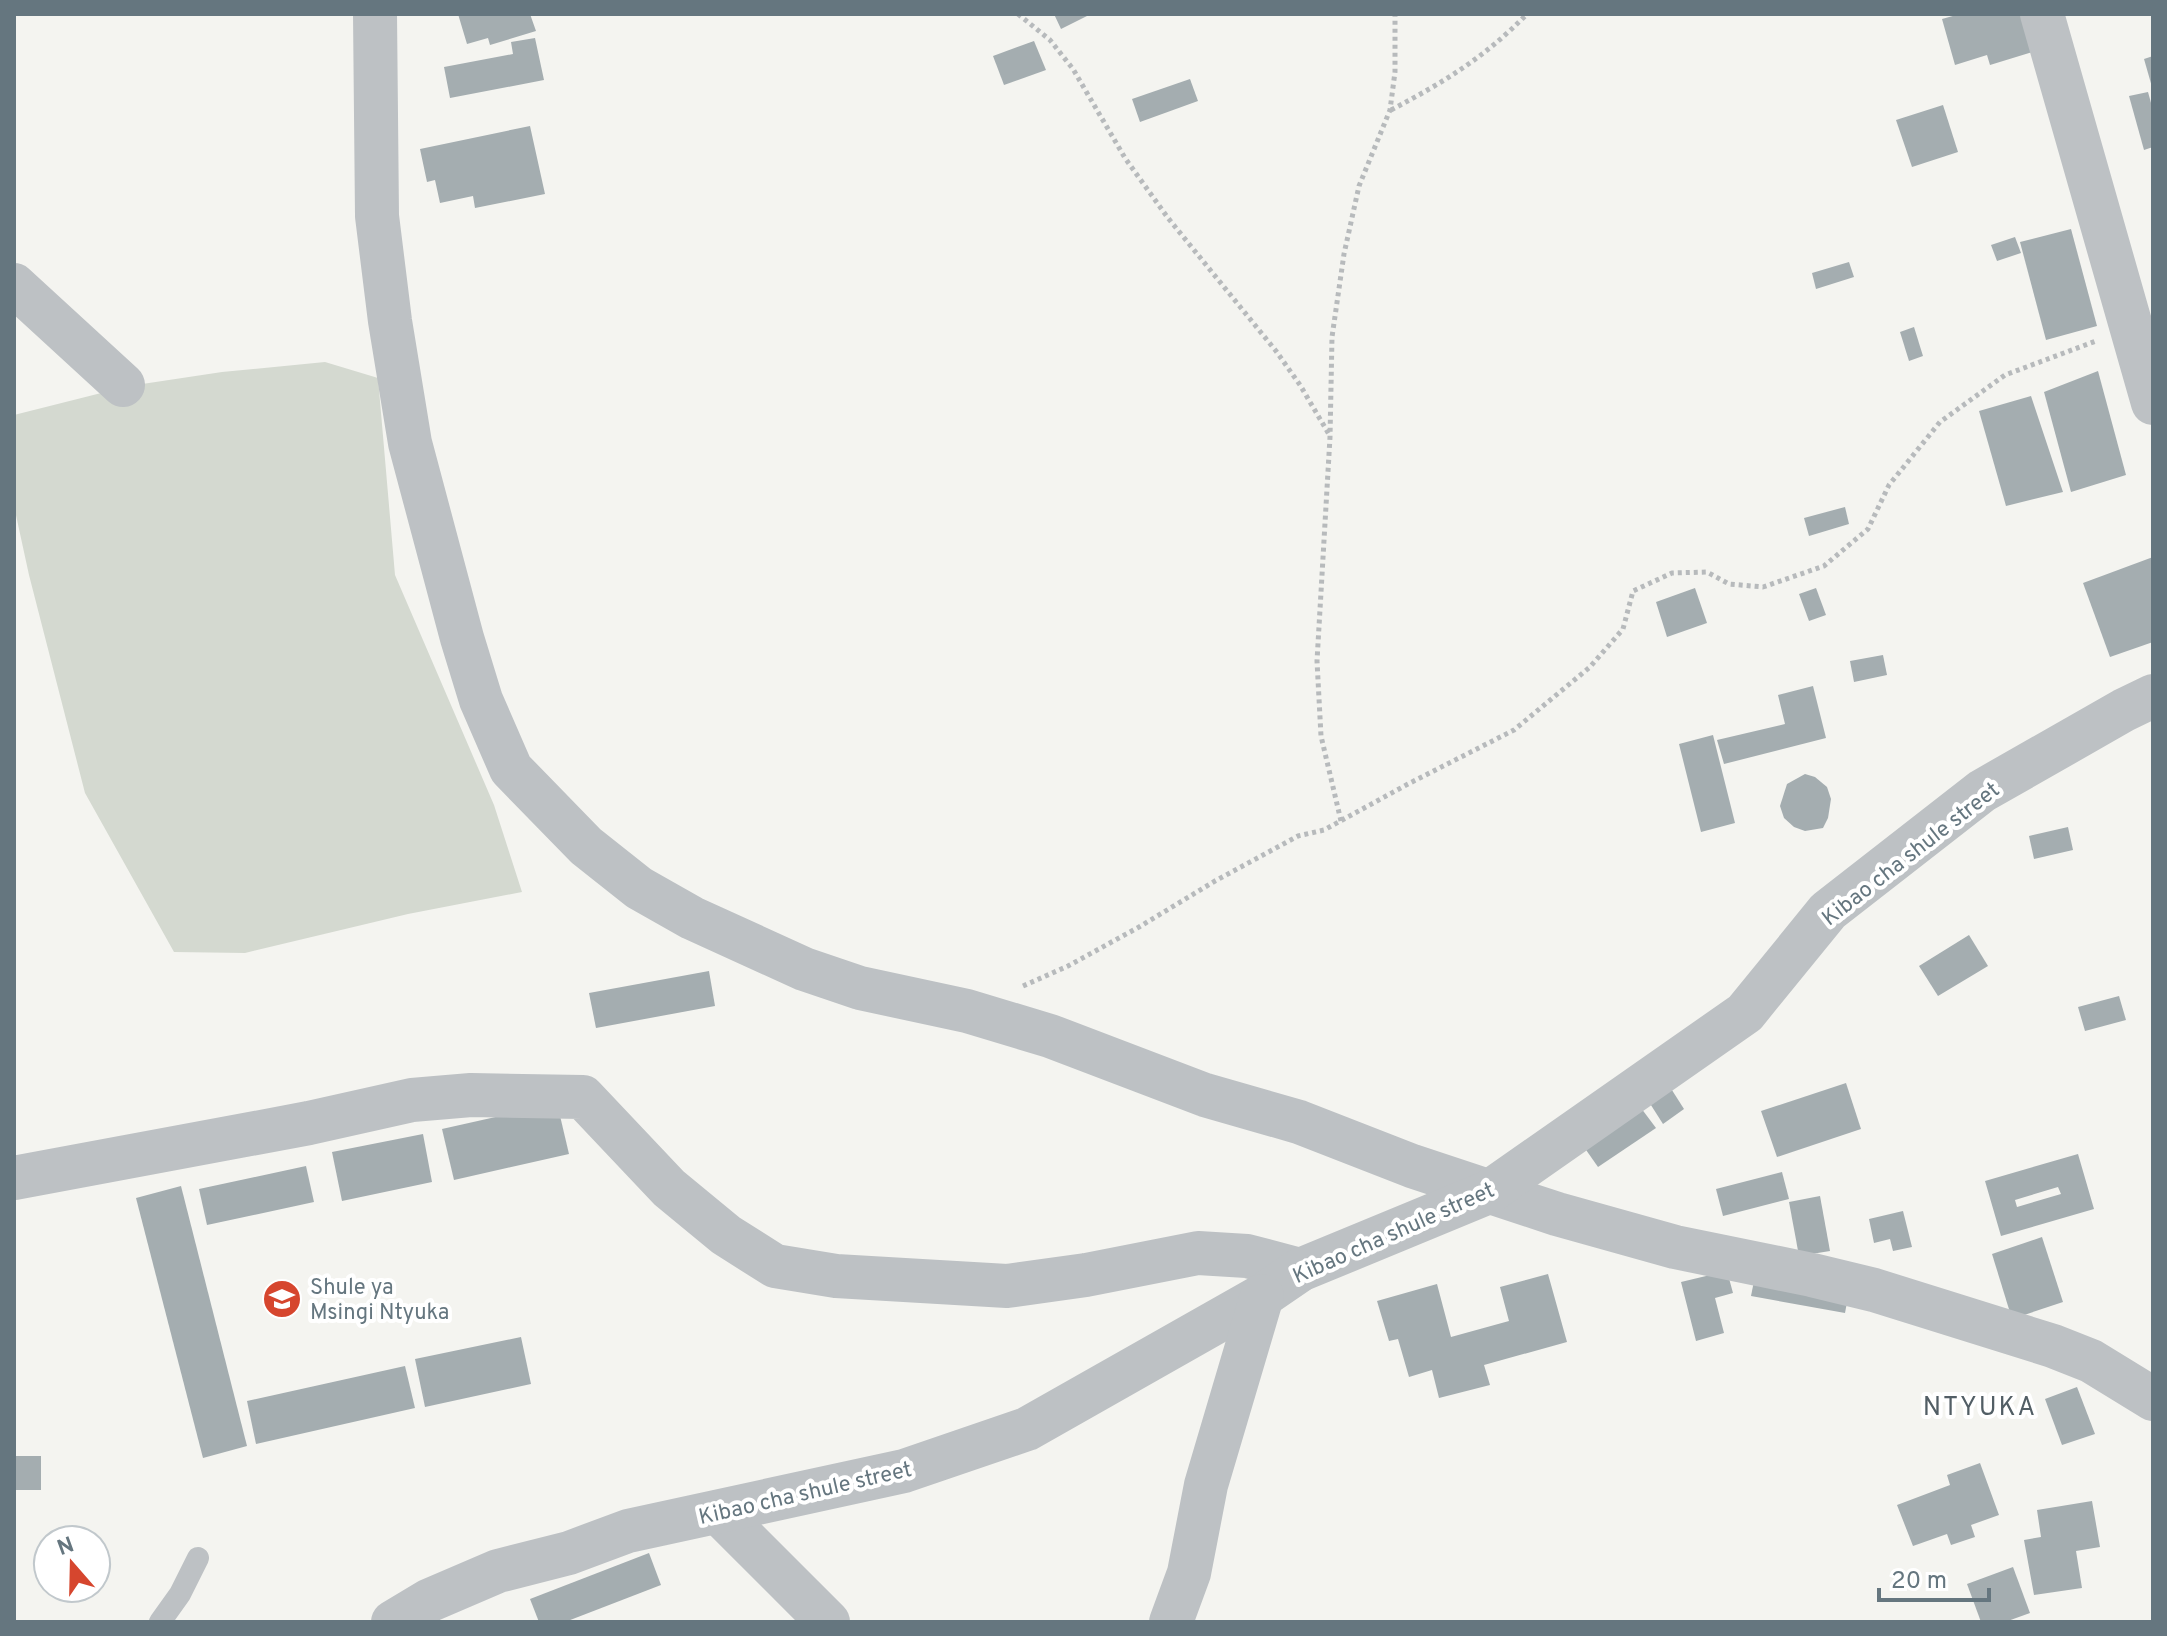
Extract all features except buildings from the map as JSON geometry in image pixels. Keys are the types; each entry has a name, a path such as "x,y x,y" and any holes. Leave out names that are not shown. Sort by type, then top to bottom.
{"street":[{"path":"375,14 377,216 390,321 410,443 462,638 481,700 511,769 586,846 639,888 692,918 804,969 860,988 967,1011 1050,1036 1205,1095 1299,1122 1412,1166 1557,1214 1675,1247 1874,1290 2053,1346 2091,1361 2153,1399"},
{"path":"2042,14 2153,403"},
{"path":"14,285 123,385"},
{"name":"Kibao cha shule street","path":"393,1622 428,1601 498,1571 569,1553 628,1531 904,1471 1027,1429 1262,1296 1300,1270 1489,1192 1745,1013 1828,911 1982,791 2153,696"},
{"path":"14,1178 309,1123 412,1100 471,1095 583,1097 669,1188 726,1235 775,1266 836,1276 1007,1286 1086,1275 1198,1253 1247,1256 1300,1270"},
{"path":"1171,1622 1189,1573 1206,1485 1262,1296"},
{"path":"718,1512 828,1622"}],"lane":[{"path":"160,1622 180,1594 198,1558"}],"path":[{"path":"1018,14 1050,40 1073,69 1125,158 1168,218 1276,351 1330,437"},
{"path":"1341,821 1321,736 1317,661 1330,437 1332,337 1344,254 1359,186 1390,110 1395,72 1395,14"},
{"path":"1390,110 1437,86 1483,55 1527,14"},
{"path":"967,1011 1068,966 1298,836 1324,830 1514,730 1590,667 1623,629 1633,591 1672,573 1707,572 1729,584 1763,587 1824,566 1868,529 1889,485 1940,422 2005,375 2130,328"}],"shaded area":[{"path":"325,362 378,378 395,575 494,805 522,892 408,914 245,953 174,952 85,793 14,506 14,415 129,386 222,372"}],"place":[{"name":"Shule ya Msingi Ntyuka","path":"282,1299"}],"district":[{"name":"NTYUKA","path":"1980,1406"}]}
